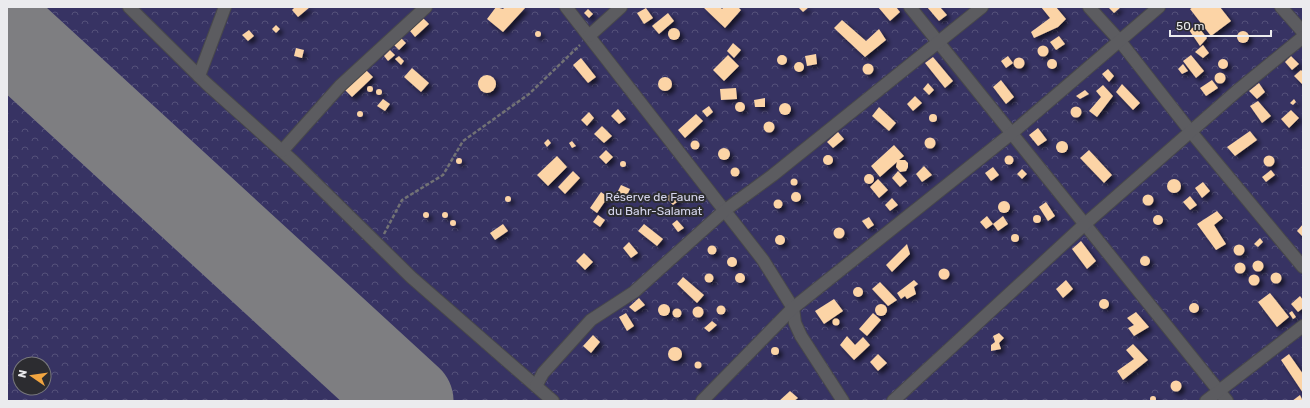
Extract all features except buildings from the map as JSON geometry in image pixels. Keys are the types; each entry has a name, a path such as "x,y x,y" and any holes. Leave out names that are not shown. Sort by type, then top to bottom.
{"street":[{"path":"129,7 199,76 282,151 411,277 553,401"},
{"path":"199,76 216,35 225,7"},
{"path":"282,151 340,86 426,7"},
{"path":"566,7 763,260 793,308 795,323 801,336 843,401"},
{"path":"589,36 621,7"},
{"path":"910,7 1227,401"},
{"path":"536,386 544,374 591,320 634,292 724,211 773,175 982,7"},
{"path":"1089,7 1119,40 1191,132 1303,267"},
{"path":"702,401 793,308 1012,133 1158,7"},
{"path":"1281,7 1303,32"},
{"path":"893,401 1085,224 1303,37"},
{"path":"1206,401 1303,326"}],"path":[{"path":"378,245 402,200 443,175 463,141 529,94 589,36"}],"green space":[{"name":"Réserve de Faune du Bahr-Salamat","path":"7,7 1303,7 1303,401 7,401"}],"runway":[{"path":"7,33 408,401"}]}
